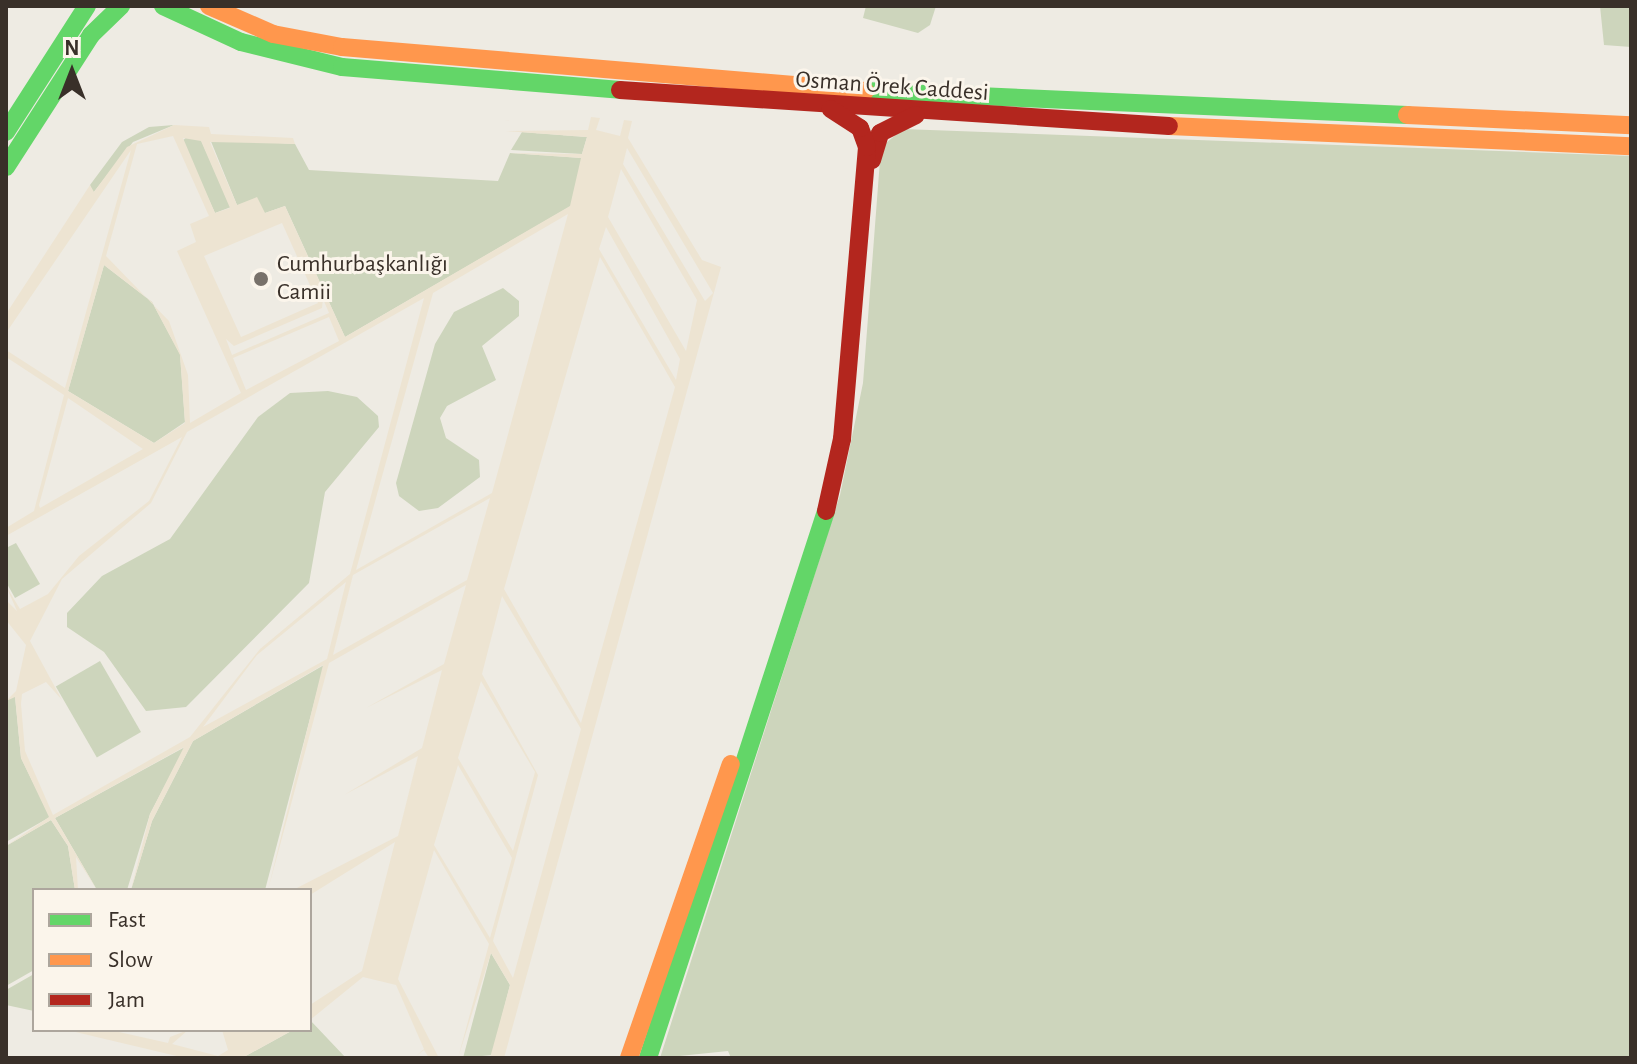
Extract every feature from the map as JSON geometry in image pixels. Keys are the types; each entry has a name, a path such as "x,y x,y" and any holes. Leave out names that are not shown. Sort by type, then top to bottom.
{"main road":[{"path":"6,132 87,6"},
{"path":"6,167 91,35 121,6"},
{"name":"Osman Örek Caddesi","path":"163,6 241,42 342,67 916,115 1631,146"},
{"name":"Osman Örek Caddesi","path":"209,6 273,34 342,47 866,91 1631,125"},
{"path":"831,109 860,128 867,147 862,253"},
{"path":"648,1058 836,467 874,146 883,130 916,115"},
{"path":"629,1058 836,467"}],"green space":[{"path":"866,6 936,6 930,25 918,33 863,18"},
{"path":"1600,6 1631,6 1631,47 1604,45"},
{"path":"174,125 133,142 93,193 90,185 122,142 149,127"},
{"path":"903,129 1631,156 1631,1058 731,1058 728,1051 660,1058 840,495 863,383 881,147"},
{"path":"522,132 587,137 582,154 511,150"},
{"path":"187,137 201,140 231,207 215,213 182,141"},
{"path":"210,139 295,144 309,170 498,181 510,153 582,158 571,206 345,337 285,206 265,213 237,205"},
{"path":"104,265 152,302 180,354 185,422 154,443 68,391"},
{"path":"503,288 519,301 519,316 482,346 496,380 447,406 440,418 446,438 479,460 480,477 438,508 419,511 399,496 396,483 435,344 454,312"},
{"path":"328,391 357,397 378,416 379,427 325,492 309,583 186,707 146,711 104,652 67,627 67,613 102,576 170,539 258,417 290,393"},
{"path":"16,543 40,584 15,598 6,582 6,548"},
{"path":"100,661 141,732 97,758 56,686"},
{"path":"324,665 266,888 132,888 152,821 193,741"},
{"path":"15,696 21,758 50,817 6,842 6,701"},
{"path":"185,747 150,814 128,888 96,888 55,818"},
{"path":"51,820 68,846 75,888 32,888 32,971 6,986 6,846"},
{"path":"491,953 510,985 492,1055 463,1058"},
{"path":"32,975 32,1011 6,1005 6,990"},
{"path":"312,1022 346,1058 242,1058 289,1032 312,1032"}],"shaded area":[{"path":"591,117 600,118 596,130 620,136 624,120 632,121 628,138 702,260 721,267 504,1058 490,1058 510,985 491,953 458,1058 489,944 434,850 398,979 439,1058 429,1058 424,1050 416,1056 424,1049 396,985 363,977 312,1018 312,1004 362,971 395,842 312,894 312,888 297,888 398,836 418,756 344,795 422,748 442,670 366,708 444,664 466,585 329,663 269,888 323,665 193,741 152,821 132,888 150,814 184,747 55,818 96,888 76,857 78,888 75,888 68,846 51,820 6,846 49,817 21,758 15,697 6,701 16,691 26,645 6,620 6,600 17,611 6,586 20,609 48,594 79,556 149,501 182,437 6,536 6,528 34,511 64,395 6,357 6,350 65,388 131,150 6,333 6,314 90,185 94,192 127,147 174,125 209,127 211,134 293,138 295,144 210,142 237,205 257,197 265,213 285,206 345,337 570,206 581,158 510,153 582,154 587,137 505,131 588,130","holes":["173,136 209,216 190,224 196,242 177,251 241,393 190,423 188,375 169,321 154,305 180,355 185,423 154,443 68,391 104,265 146,298 106,256 137,144","183,138 201,141 230,208 215,213","627,148 713,293 705,301 623,164","621,169 697,300 686,351 608,217","568,214 492,493 356,570 433,293","282,223 318,303 241,337 204,256","606,227 680,359 676,380 599,249","600,257 675,387 581,723 504,589","424,298 350,574 260,649 190,737 53,815 25,751 21,704 22,694 46,682 62,700 30,641 62,579 151,503 187,432","323,299 329,313 232,355 226,339 234,346 322,308","329,317 339,341 246,390 233,358","68,398 143,449 40,508","490,498 467,580 333,655 353,575","346,582 327,659 203,727 257,655","502,596 581,729 513,978 493,941 538,775 482,674","481,681 535,772 513,851 458,758","458,765 512,858 490,938 434,845"]},
{"path":"75,1032 119,1032 168,1043 170,1037 186,1032 172,1044 218,1056 228,1050 223,1032 289,1032 242,1058 185,1058"}],"traffic: fast":[{"path":"6,132 87,6"},
{"path":"6,167 91,35 121,6"},
{"path":"163,6 241,42 342,67 620,90"},
{"path":"865,91 1407,115"},
{"path":"648,1058 826,511"}],"traffic: slow":[{"path":"209,6 273,34 342,47 865,91"},
{"path":"1407,115 1631,125"},
{"path":"1169,126 1631,146"},
{"path":"629,1058 731,764"}],"traffic: jam":[{"path":"620,90 1169,126"},
{"path":"826,511 842,439 867,147 860,128 831,109"},
{"path":"872,160 880,133 916,115"}],"place":[{"name":"Cumhurbaşkanlığı Camii","path":"261,279"}]}
